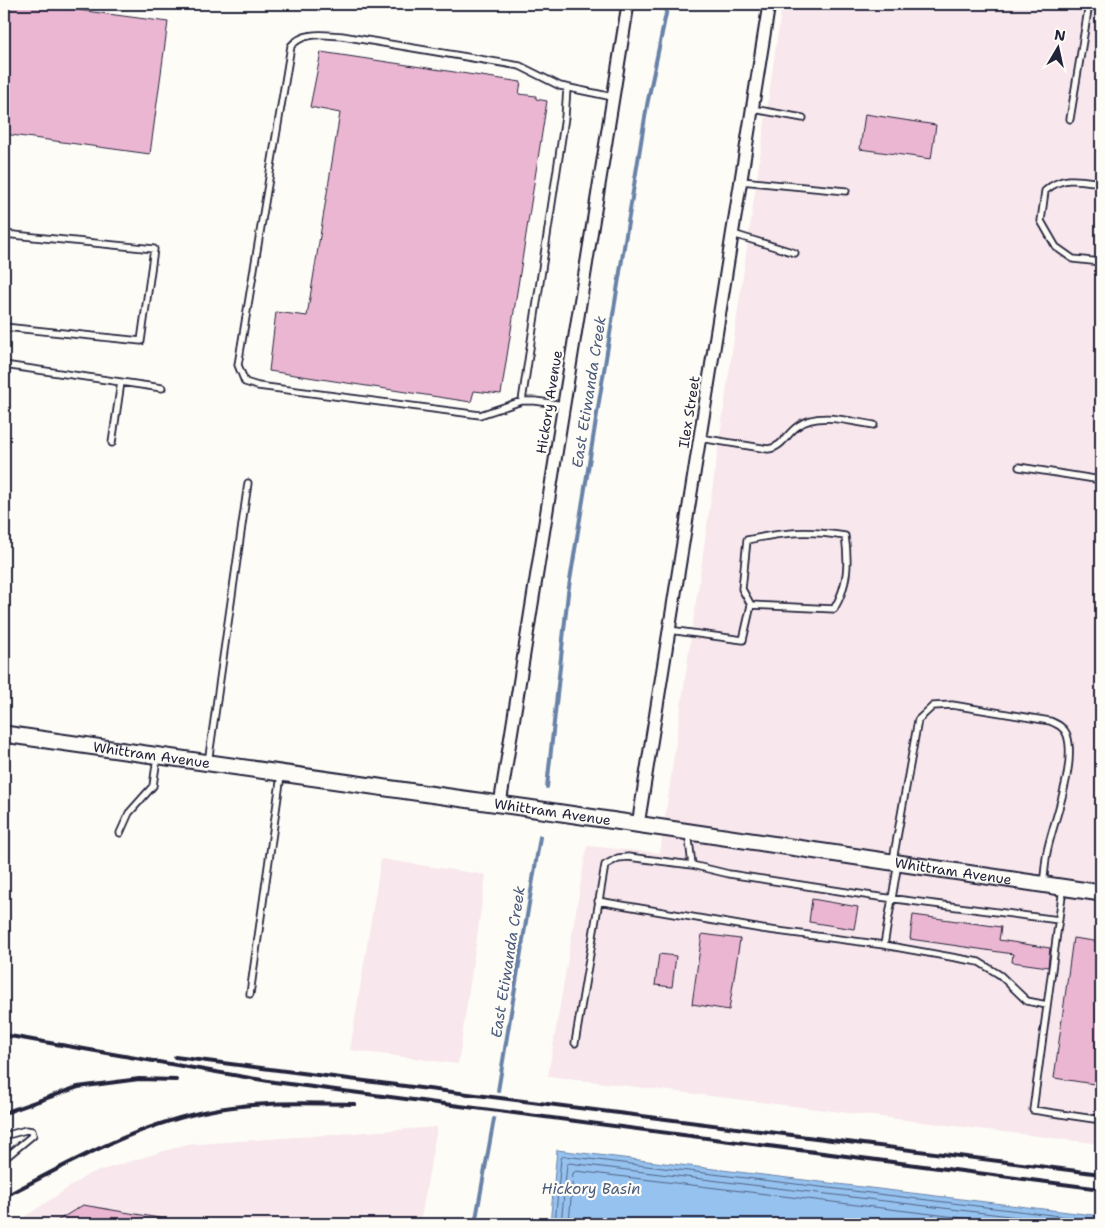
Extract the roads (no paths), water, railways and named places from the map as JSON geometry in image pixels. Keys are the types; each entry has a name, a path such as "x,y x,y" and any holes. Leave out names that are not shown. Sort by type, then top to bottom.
{"street":[{"name":"Hickory Avenue","path":"500,804 628,4"},
{"name":"Ilex Street","path":"638,825 769,4"},
{"name":"Whittram Avenue","path":"4,734 528,808 1101,893"}],"lane":[{"path":"1070,119 1089,4"},
{"path":"564,405 522,401 480,415 258,386 245,382 238,365 291,46 297,39 312,34 342,36 520,66 567,88 613,97"},
{"path":"522,401 565,117 567,88"},
{"path":"752,109 802,118"},
{"path":"1101,183 1078,180 1055,182 1045,191 1041,221 1056,247 1073,259 1101,262"},
{"path":"741,181 846,191"},
{"path":"4,234 154,249 140,341 4,327"},
{"path":"732,234 795,253"},
{"path":"4,365 162,388"},
{"path":"112,443 121,382"},
{"path":"700,438 768,449 778,446 791,432 808,420 832,419 874,426"},
{"path":"1019,467 1101,480"},
{"path":"208,763 248,483"},
{"path":"669,630 743,640 750,605 742,589 747,540 779,533 812,531 845,536 849,561 843,593 834,608 750,605"},
{"path":"884,945 893,898 895,863 918,720 933,706 952,705 1050,720 1062,727 1067,735 1069,752 1062,807 1047,853 1043,885"},
{"path":"120,832 129,813 153,786 158,756"},
{"path":"250,994 282,773"},
{"path":"688,832 692,865"},
{"path":"575,1043 604,865 628,857 692,865 729,874 893,898 1059,920"},
{"path":"1064,888 1033,1110 1101,1120"},
{"path":"598,901 762,929 884,945 979,962 1000,975 1027,1000 1048,1005"},
{"path":"4,1136 26,1130 32,1131 33,1134 4,1159"}],"water":[{"name":"Hickory Basin","path":"557,1150 1101,1216 1101,1224 550,1224"}],"waterway":[{"name":"East Etiwanda Creek","path":"547,787 568,593 647,105 668,4"},
{"name":"East Etiwanda Creek","path":"498,1091 540,837"},
{"name":"East Etiwanda Creek","path":"475,1224 494,1119"}],"railway":[{"path":"4,1035 274,1082 1101,1189"},
{"path":"175,1057 1101,1174"},
{"path":"4,1113 78,1087 139,1079 176,1080"},
{"path":"4,1197 100,1148 176,1119 222,1108 259,1104 355,1104"}]}
